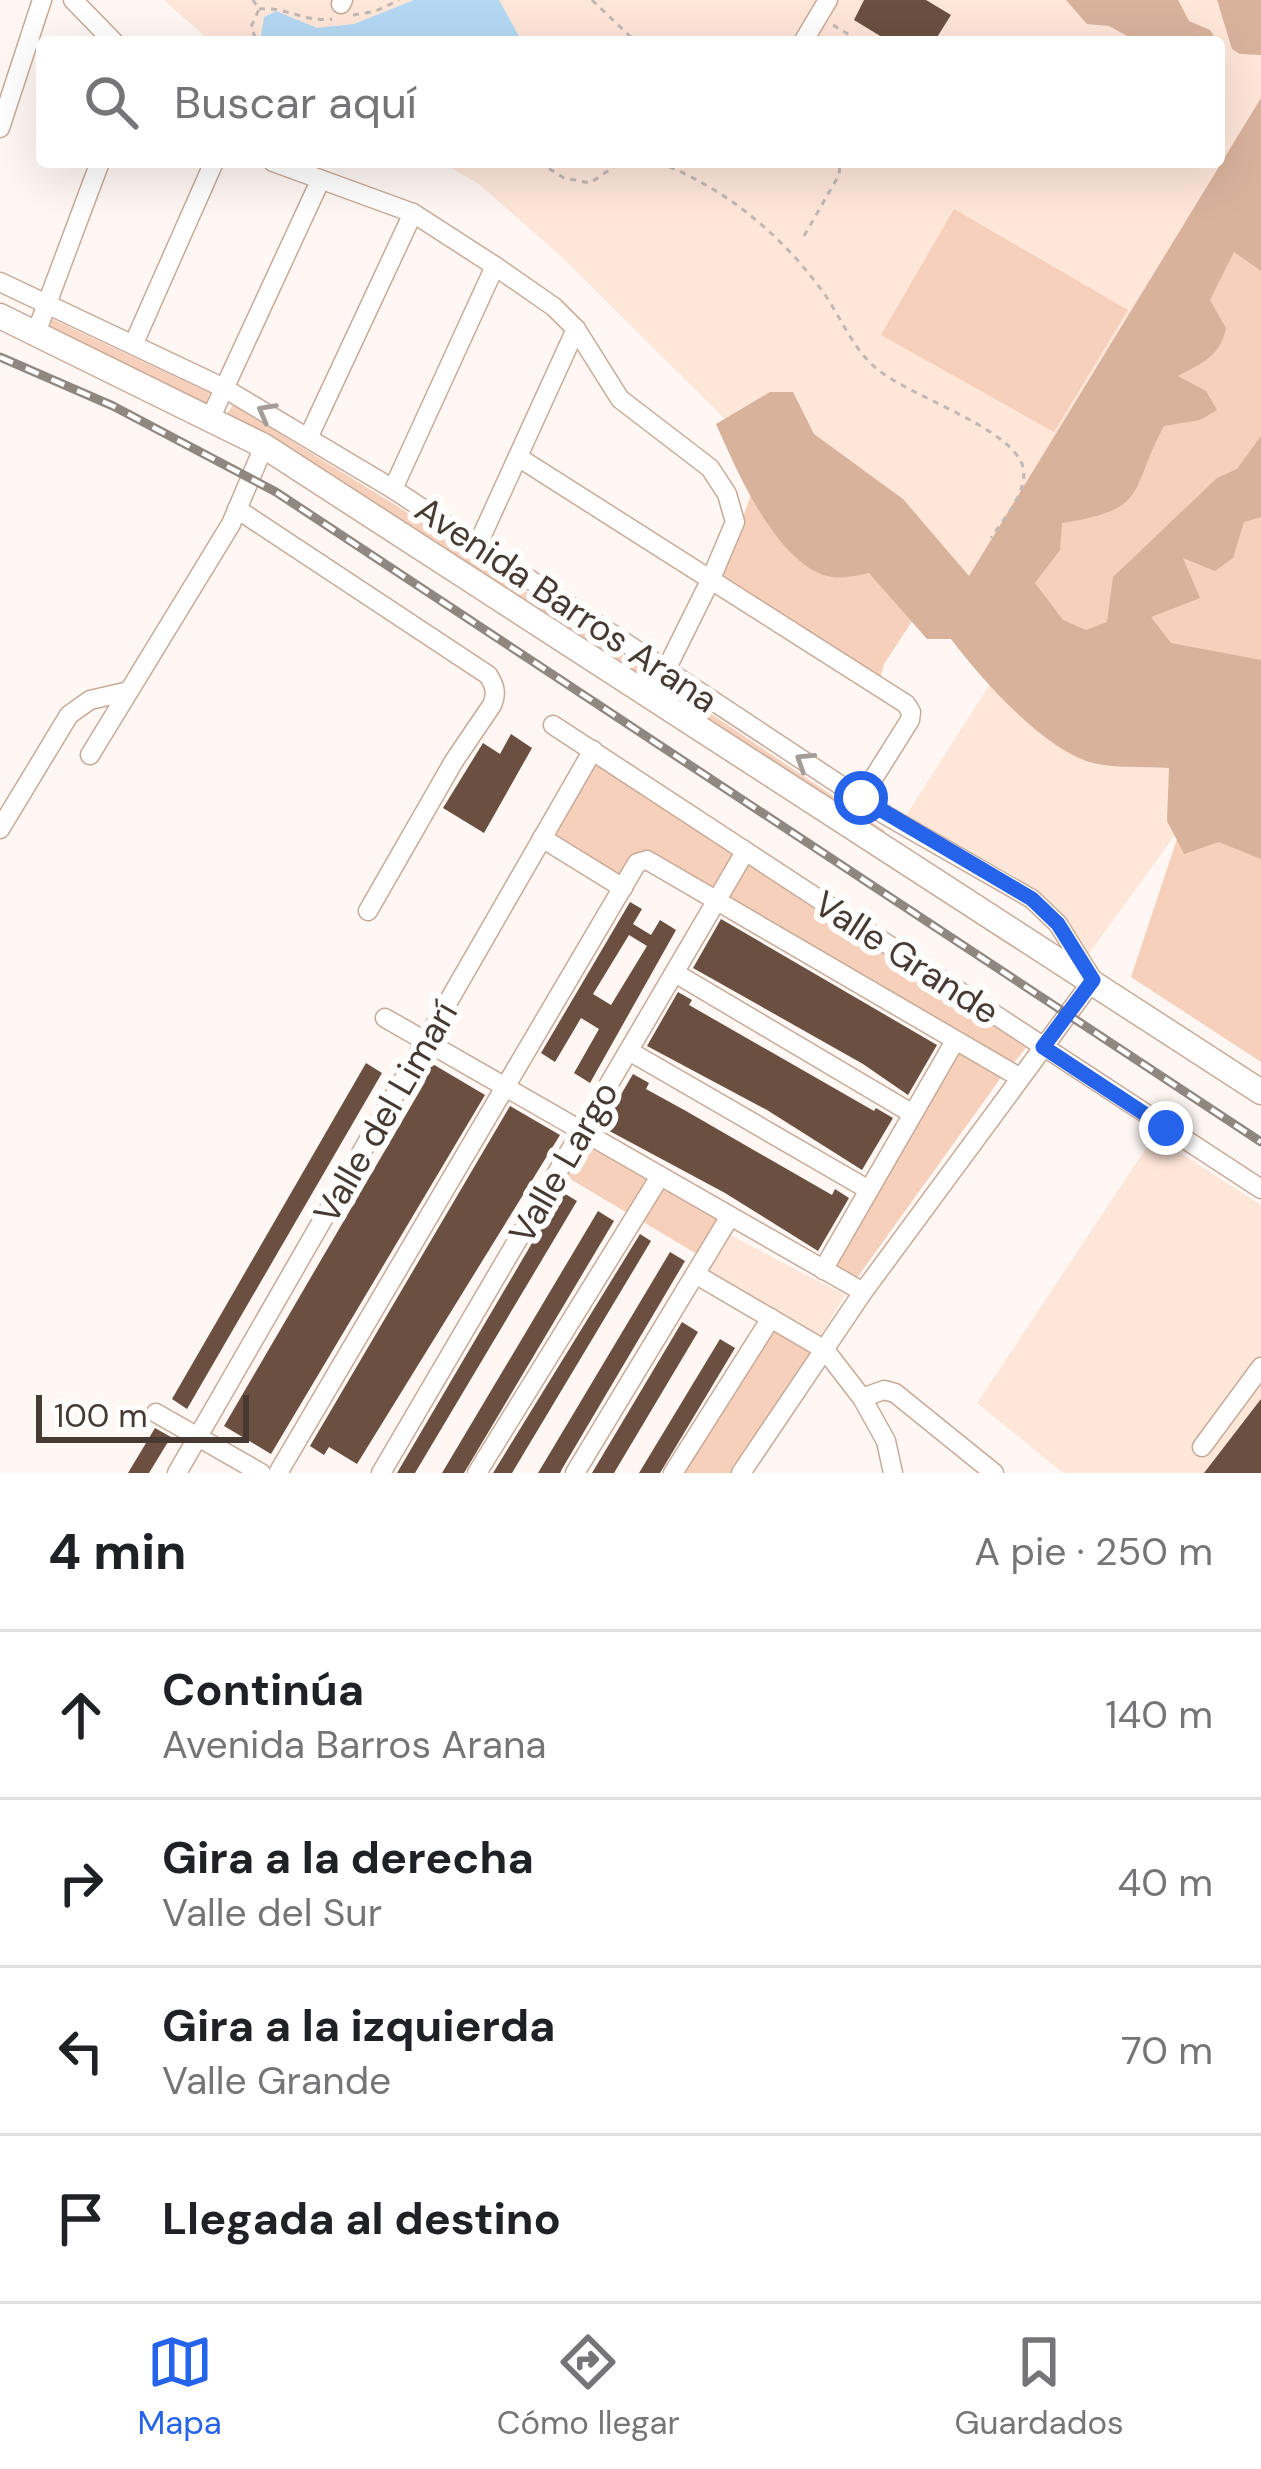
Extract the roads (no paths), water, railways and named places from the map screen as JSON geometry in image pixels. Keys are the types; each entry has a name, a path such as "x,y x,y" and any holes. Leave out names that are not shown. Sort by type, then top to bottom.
{"main road":[{"name":"Avenida Barros Arana","path":"0,316 265,446 1261,1092"}],"street":[{"path":"0,128 42,0"},
{"path":"73,0 108,36"},
{"path":"807,36 828,0"},
{"path":"36,333 98,168"},
{"path":"134,343 211,168"},
{"path":"288,168 413,213 554,308 576,329 620,399 719,480 735,522 651,700"},
{"path":"211,417 320,181"},
{"path":"309,436 413,213"},
{"path":"393,489 495,266"},
{"name":"Avenida Barros Arana","path":"0,282 224,388 393,489 861,798 1032,899 1058,924 1093,980"},
{"path":"478,544 576,329"},
{"path":"90,755 237,509 265,446"},
{"path":"518,457 906,704 910,720 861,798"},
{"path":"237,509 488,675 494,684 492,705 368,910"},
{"path":"0,829 69,715 90,700 129,691"},
{"name":"Valle Grande","path":"553,725 1261,1189"},
{"name":"Valle del Limarí","path":"176,1473 593,750"},
{"path":"542,838 623,887"},
{"name":"Valle Largo","path":"381,1473 746,852"},
{"path":"278,1473 637,863 646,860 1019,1077"},
{"path":"674,973 913,1114"},
{"path":"741,1473 863,1292 1093,980"},
{"path":"385,1018 863,1292"},
{"path":"823,1270 955,1041"},
{"path":"629,1051 868,1190"},
{"path":"477,1473 659,1178"},
{"path":"575,1473 729,1218"},
{"path":"695,1274 825,1350 862,1398 886,1441 893,1473"},
{"path":"673,1473 771,1318"},
{"path":"1202,1447 1261,1367"},
{"path":"862,1398 884,1390 896,1393 994,1473"},
{"path":"156,1413 261,1473"}],"water":[{"path":"414,0 499,0 519,36 261,36 264,17 276,11 317,28 354,24"}],"railway":[{"path":"0,357 113,406 276,492 1261,1142"}]}
